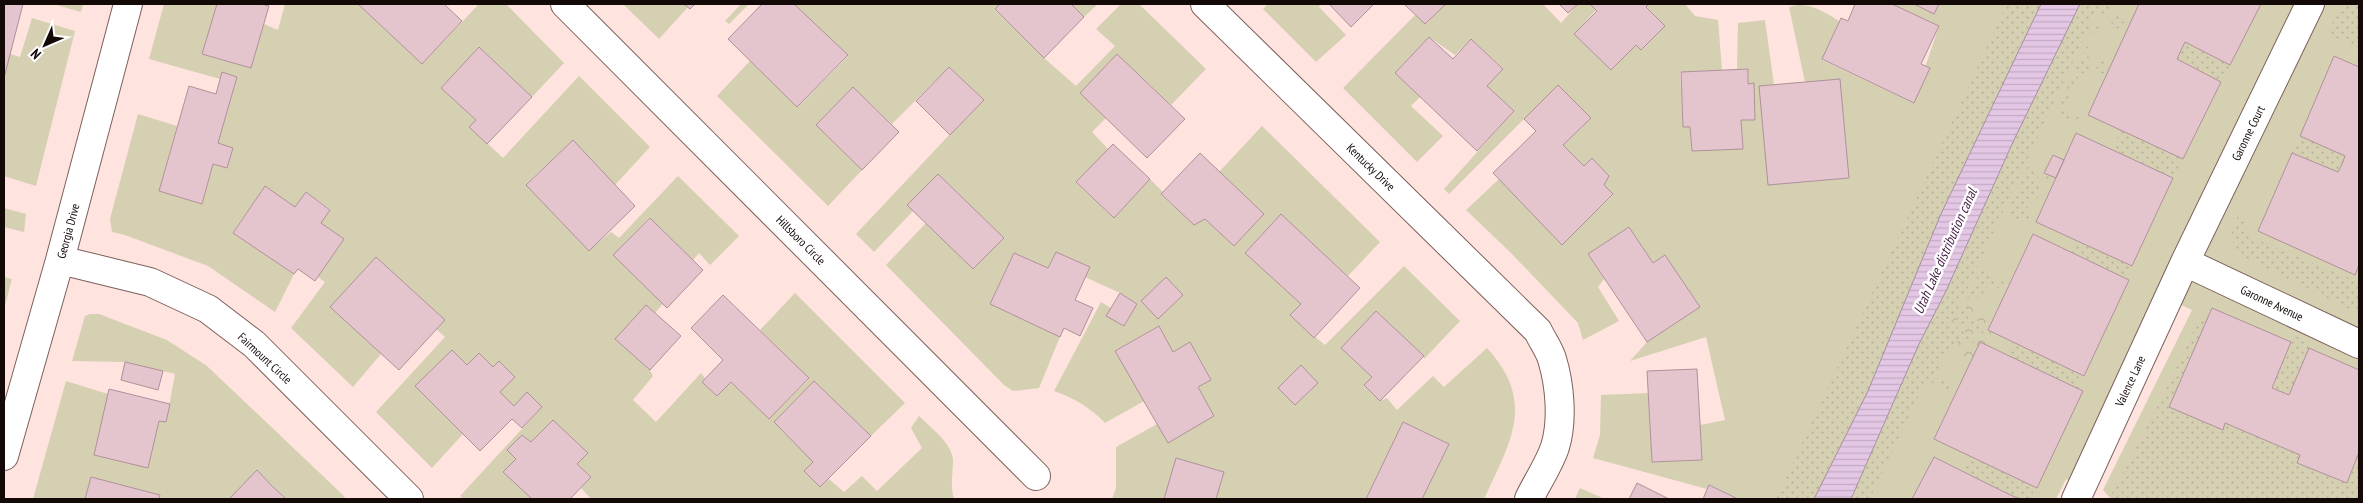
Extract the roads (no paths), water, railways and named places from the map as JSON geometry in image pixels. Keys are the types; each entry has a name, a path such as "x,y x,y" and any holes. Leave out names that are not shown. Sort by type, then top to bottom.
{"street":[{"name":"Georgia Drive","path":"4,456 60,260 128,4"},
{"name":"Hillsboro Circle","path":"565,4 1036,476"},
{"name":"Kentucky Drive","path":"1205,4 1538,331 1552,357 1558,388 1559,424 1555,448 1529,499"},
{"name":"Garonne Court","path":"2185,262 2310,4"},
{"name":"Fairmount Circle","path":"60,260 150,282 208,310 254,344 409,499"},
{"name":"Garonne Avenue","path":"2185,262 2359,344"},
{"name":"Valence Lane","path":"2076,499 2185,262"}],"water":[{"name":"Utah Lake distribution canal","path":"2041,4 2080,4 2013,142 1946,291 1919,344 1851,499 1814,499 1868,391 1940,216"}]}
